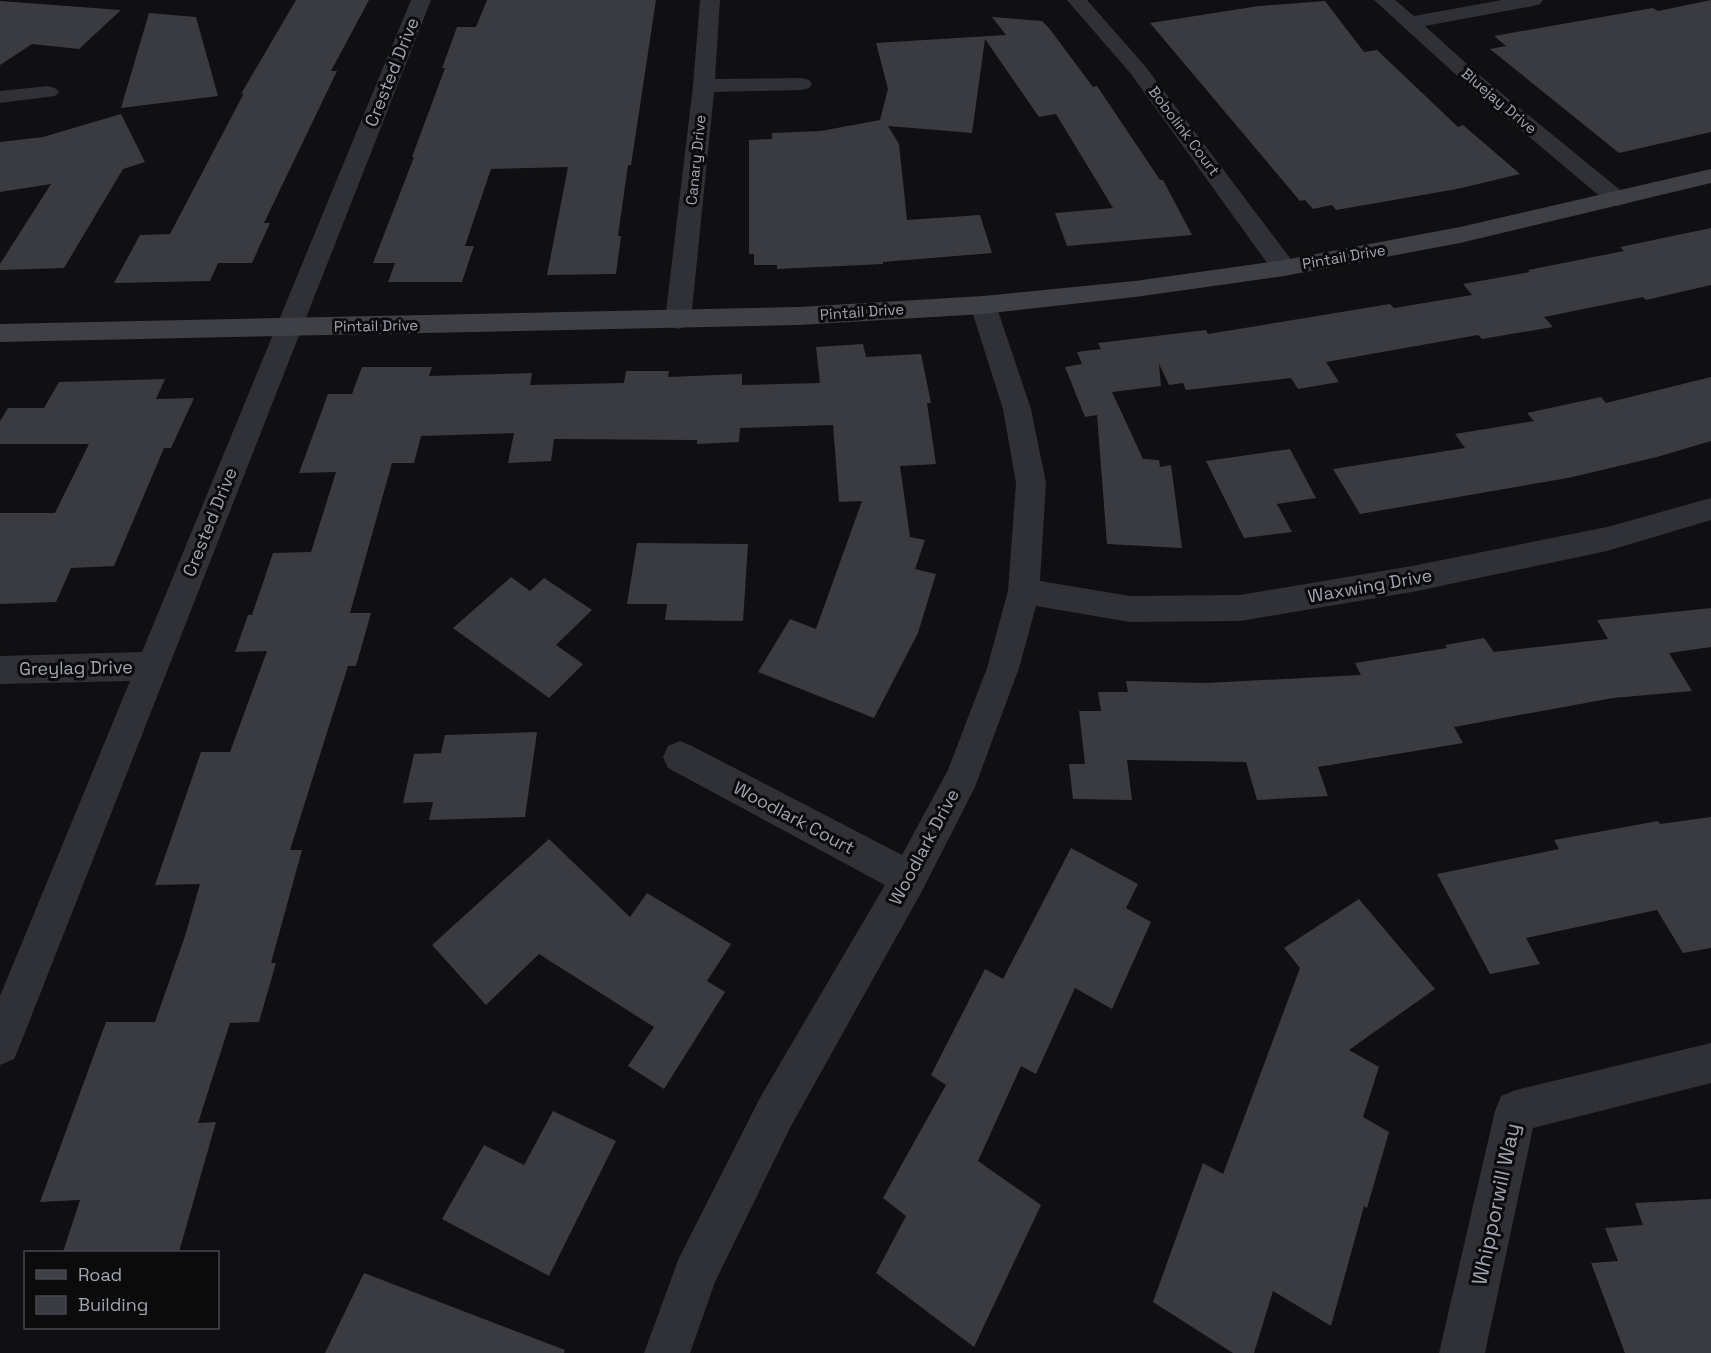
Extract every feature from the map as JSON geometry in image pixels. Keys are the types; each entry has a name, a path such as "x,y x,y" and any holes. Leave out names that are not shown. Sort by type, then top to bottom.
{"street":[{"name":"Crested Drive","path":"0,1045 421,0"},
{"name":"Canary Drive","path":"678,320 704,86 710,0"},
{"name":"Bobolink Court","path":"1077,0 1138,70 1284,268"},
{"name":"Bluejay Drive","path":"1384,0 1617,199"},
{"path":"1409,23 1533,0"},
{"path":"704,86 802,84"},
{"path":"0,97 48,92"},
{"name":"Pintail Drive","path":"0,333 678,320 799,316 983,304 1136,289 1284,268 1460,236 1711,176"},
{"name":"Woodlark Drive","path":"667,1353 695,1274 776,1111 909,878 963,776 1003,668 1024,591 1030,483 1017,409 983,304"},
{"name":"Waxwing Drive","path":"1024,591 1130,609 1240,608 1412,579 1607,539 1711,509"},
{"name":"Greylag Drive","path":"0,670 151,666"},
{"name":"Woodlark Court","path":"680,757 909,878"},
{"name":"Whipporwill Way","path":"1462,1353 1516,1111 1711,1063"}],"building":[{"path":"296,0 369,0 331,71 337,71 264,223 270,223 252,263 218,263 210,281 114,283 140,235 170,234 244,93 241,94"},
{"path":"487,0 656,0 631,165 628,165 618,236 621,236 616,274 547,275 568,167 491,169 465,246 474,246 462,282 388,282 395,263 373,263 414,157 412,157 445,68 442,68 457,27 476,27"},
{"path":"1711,0 1711,132 1619,153 1490,49 1506,46 1494,36 1653,8 1658,11"},
{"path":"0,1 121,10 79,49 32,44 0,65"},
{"path":"1325,1 1364,52 1377,50 1458,127 1463,125 1520,174 1457,189 1336,210 1332,205 1313,209 1305,200 1300,201 1150,23 1259,6"},
{"path":"149,13 196,17 218,96 121,108"},
{"path":"992,17 1042,21 1049,28 1093,87 1097,86 1160,180 1163,180 1192,235 1067,246 1055,213 1113,208 1056,114 1039,117 985,39 972,133 888,126 899,144 907,220 980,215 992,253 883,262 883,264 777,269 777,265 754,265 754,254 749,254 749,140 772,139 772,133 821,131 880,120 888,89 876,43 1006,35"},
{"path":"121,114 145,162 123,169 64,268 0,270 0,264 51,184 0,192 0,142 43,137"},
{"path":"1711,228 1711,285 1646,300 1643,297 1544,317 1553,327 1482,339 1478,335 1326,362 1339,382 1298,389 1291,378 1186,390 1183,383 1169,385 1159,364 1161,386 1112,392 1143,459 1159,460 1160,467 1171,465 1182,548 1107,544 1097,415 1085,417 1065,367 1082,364 1077,352 1101,349 1098,343 1206,330 1208,334 1390,304 1394,308 1472,295 1463,284 1624,251 1620,247"},
{"path":"863,344 866,357 921,354 931,403 927,403 936,464 900,466 910,537 925,540 915,569 936,574 918,633 874,718 758,672 790,619 816,629 862,501 839,502 833,425 740,428 739,442 697,444 697,440 554,439 551,461 508,463 514,433 421,436 414,463 392,463 350,613 371,613 356,666 348,666 290,850 302,850 271,963 276,963 259,1022 230,1023 198,1123 216,1122 179,1251 63,1251 80,1200 40,1202 106,1022 155,1022 185,936 200,884 155,885 201,752 230,752 267,651 235,652 248,615 252,615 273,553 311,552 336,472 299,473 328,394 352,394 362,367 432,367 429,376 532,373 530,385 624,383 626,371 669,371 668,377 742,374 742,385 820,383 816,347"},
{"path":"1711,377 1711,441 1657,457 1568,478 1360,514 1333,469 1465,448 1455,434 1534,421 1527,413 1601,397 1606,403"},
{"path":"165,379 156,399 194,398 171,448 164,448 114,566 71,568 56,602 0,604 0,513 55,513 89,444 0,444 0,421 8,408 44,408 59,382"},
{"path":"1290,449 1316,498 1277,504 1292,532 1244,538 1206,461"},
{"path":"637,543 748,544 743,621 665,620 667,604 627,604"},
{"path":"511,577 530,591 544,578 592,610 556,645 583,664 549,698 453,628"},
{"path":"1711,608 1711,647 1669,653 1692,691 1613,698 1454,727 1463,743 1318,767 1328,796 1257,800 1246,762 1127,760 1132,800 1073,799 1069,764 1085,764 1079,711 1101,711 1098,692 1128,692 1126,681 1206,683 1361,675 1355,663 1447,648 1445,645 1484,638 1494,652 1608,639 1597,620"},
{"path":"537,732 525,817 429,820 433,802 403,803 414,754 441,753 445,735"},
{"path":"1711,817 1711,948 1683,953 1657,910 1526,938 1540,964 1490,974 1437,874 1559,849 1554,840 1658,821 1660,824"},
{"path":"549,839 630,917 647,893 731,944 707,981 725,992 664,1089 628,1066 654,1027 539,954 486,1005 432,945"},
{"path":"1071,848 1138,884 1126,908 1151,922 1112,1009 1075,988 1036,1074 1021,1066 978,1161 1041,1205 974,1347 876,1273 906,1216 883,1198 946,1085 931,1075 985,969 1003,979"},
{"path":"1359,899 1435,989 1349,1050 1379,1067 1363,1117 1389,1132 1367,1208 1364,1206 1331,1326 1273,1291 1254,1353 1233,1353 1153,1302 1203,1163 1223,1174 1300,968 1284,948"},
{"path":"553,1111 616,1141 549,1276 442,1219 484,1145 524,1165"},
{"path":"1711,1199 1711,1353 1625,1353 1591,1263 1618,1261 1605,1228 1643,1225 1635,1203"},
{"path":"364,1273 565,1350 564,1353 325,1353"}]}
